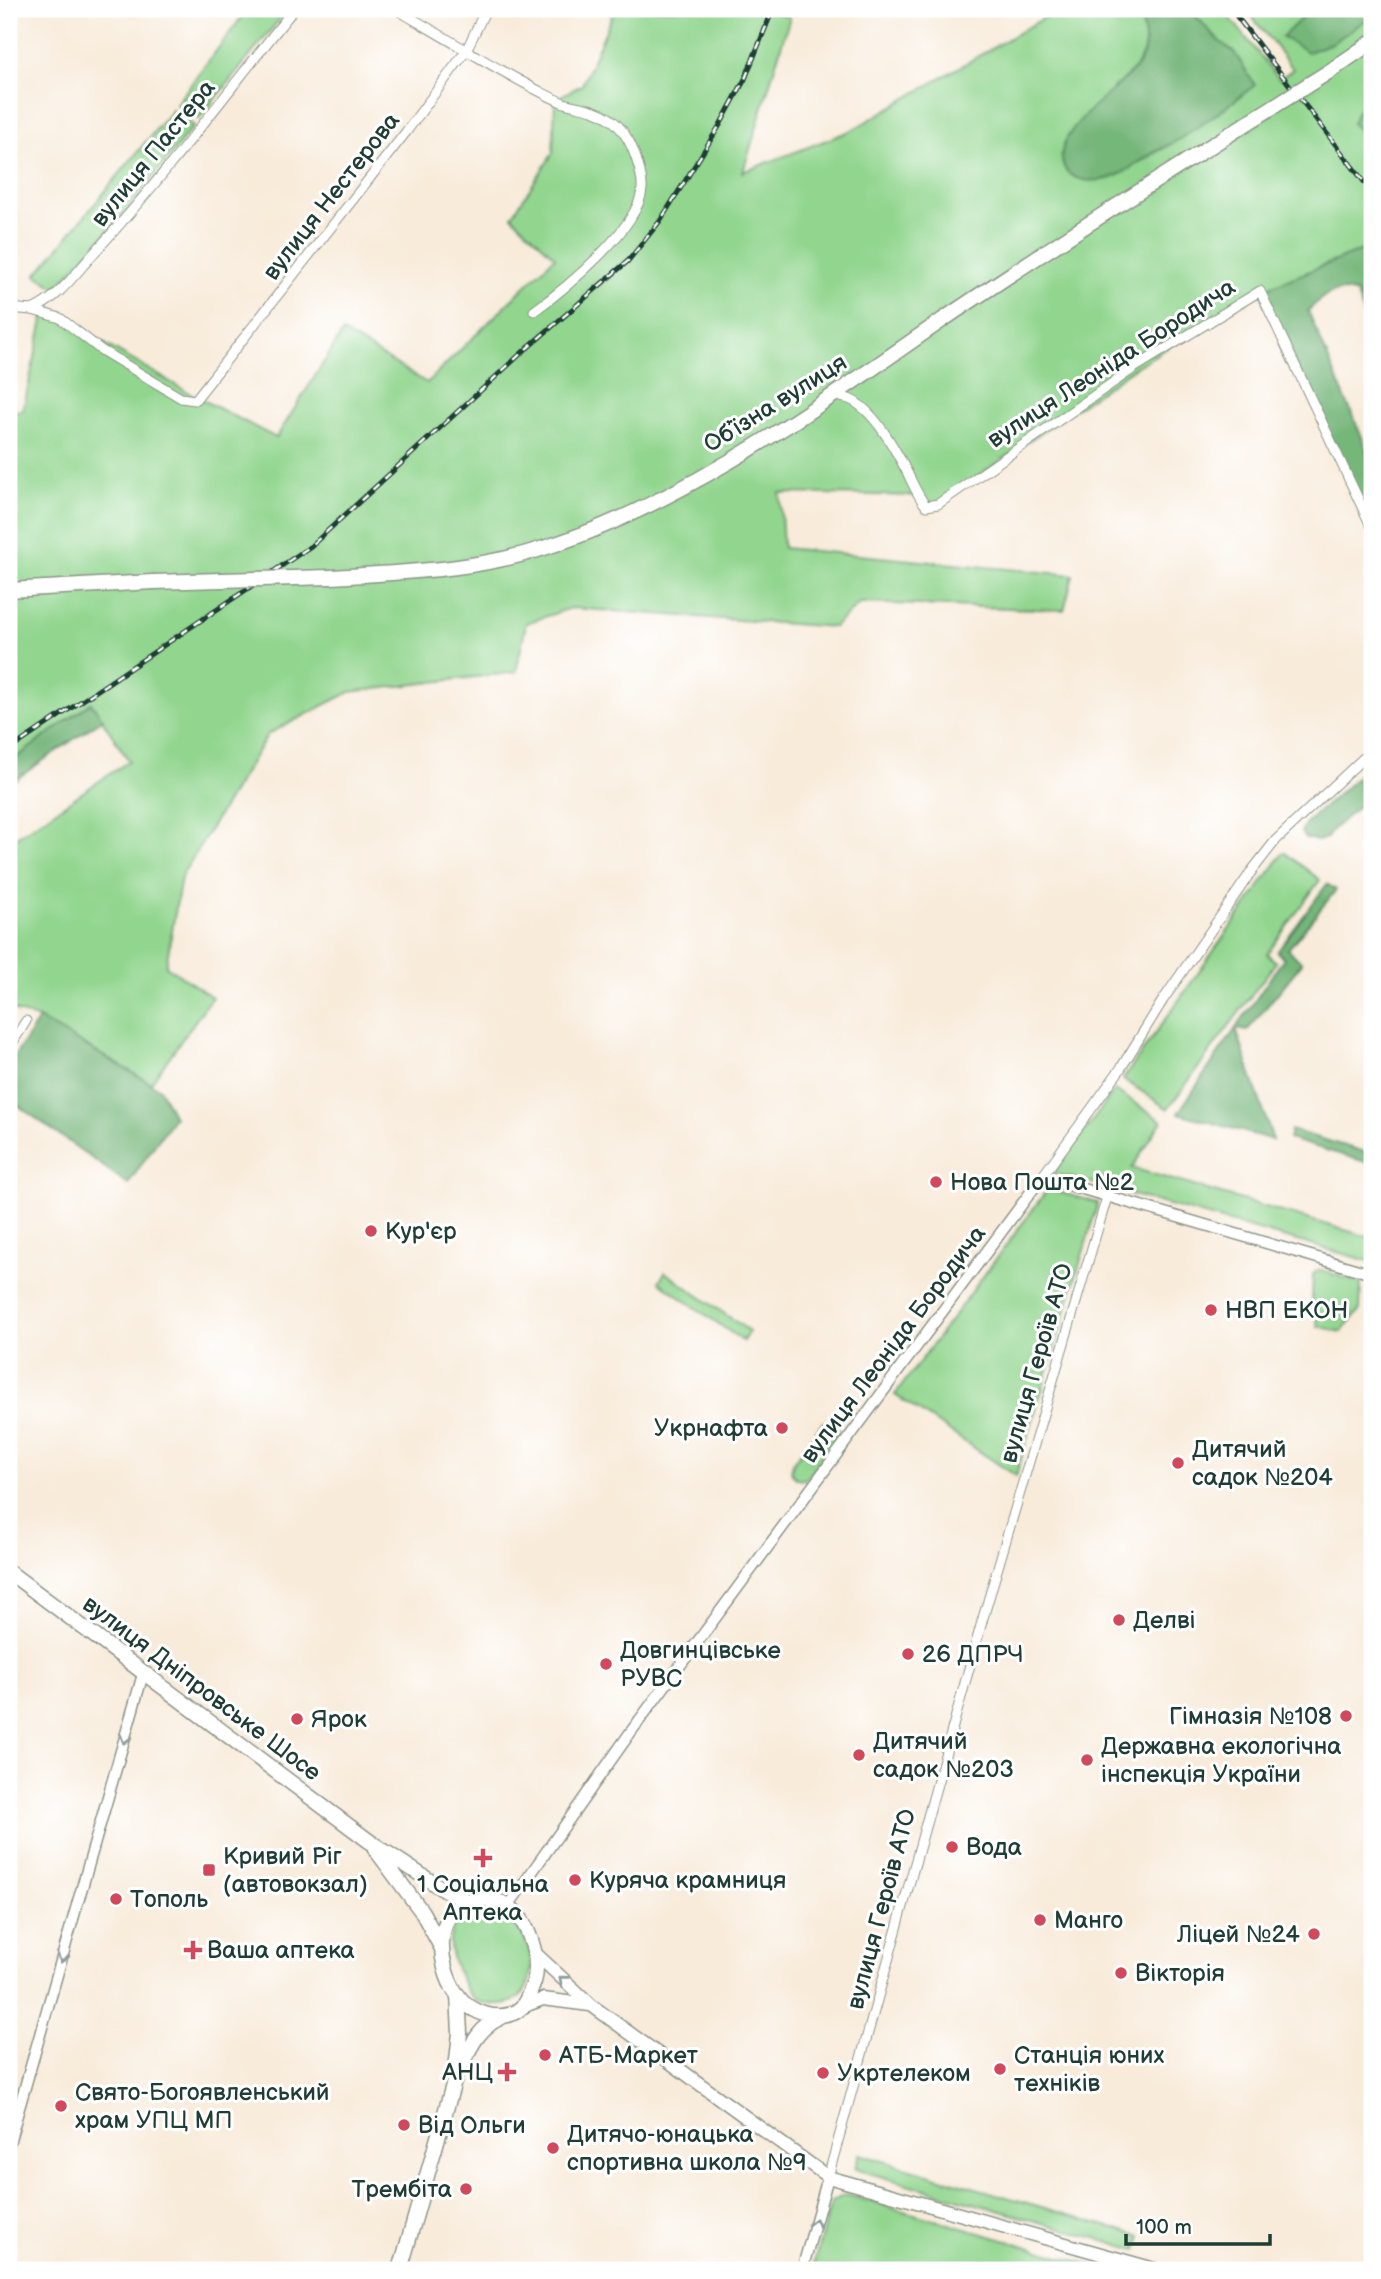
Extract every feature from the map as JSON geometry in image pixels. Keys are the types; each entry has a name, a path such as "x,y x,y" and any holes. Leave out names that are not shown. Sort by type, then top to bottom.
{"main road":[{"name":"Обʼїзна вулиця","path":"9,590 153,582 330,577 454,569 502,560 544,548 641,509 748,450 978,296 1372,42"},
{"name":"вулиця Дніпровське Шосе","path":"9,1572 369,1841"},
{"path":"369,1841 441,1888 467,1901"},
{"path":"369,1841 422,1912 442,1948 450,1980 458,1995 471,2008 483,2014 504,2016"},
{"path":"442,1948 446,1922 451,1914 467,1901 482,1899 508,1906 521,1921 536,1954 592,2005 828,2177 1158,2270"},
{"path":"522,2007 533,1984 536,1954"},
{"path":"400,2270 455,2078 460,2033 458,1995"},
{"path":"455,2078 479,2033 491,2022 543,1999 592,2005"}],"street":[{"name":"вулиця Пастера","path":"32,310 46,304 60,291 123,222 294,9"},
{"path":"396,9 555,99 595,111 611,119 628,140 642,175 642,191 636,208 595,261 534,311"},
{"name":"вулиця Нестерова","path":"32,310 60,318 101,350 181,398 195,400 406,132 466,51 486,9"},
{"name":"вулиця Леоніда Бородича","path":"833,395 850,399 862,407 876,422 890,444 918,496 926,506 939,504 1134,368 1259,291 1372,528"},
{"path":"9,308 32,310"},
{"name":"вулиця Леоніда Бородича","path":"508,1906 630,1733 1121,1068 1163,1000 1251,872 1276,840 1372,750"},
{"path":"9,1048 26,1021"},
{"path":"1042,1177 1372,1274"},
{"name":"вулиця Героїв АТО","path":"802,2270 983,1618 1107,1196"},
{"path":"9,2143 144,1674"}],"green space":[{"path":"248,9 288,9 199,119 176,104"},
{"path":"615,9 762,9 790,17 743,172 850,131 1059,9 1138,9 1145,30 1145,44 1136,66 1113,87 1105,179 1121,173 1181,138 1242,95 1234,52 1219,41 1189,9 1223,9 1279,79 1293,69 1246,9 1372,9 1372,98 1357,111 1353,123 1372,145 1372,246 1260,291 1134,368 938,504 926,506 918,496 780,493 783,548 1073,575 1064,610 860,603 834,627 571,608 526,623 516,672 350,692 268,734 181,877 166,966 212,997 151,1083 39,1019 9,1009 9,842 129,761 91,703 9,763 9,412 23,410 46,307 65,315 103,343 193,395 276,438 343,332 427,383 555,257 512,216 553,153 555,99 582,85"},
{"path":"1138,9 1189,9 1219,41 1234,52 1255,85 1190,132 1119,175 1095,181 1077,178 1064,167 1062,153 1066,139 1089,112 1130,75 1142,58 1145,37"},
{"path":"1311,9 1372,9 1372,16 1332,43 1308,52 1282,37"},
{"path":"1372,98 1372,145 1352,123 1357,111"},
{"path":"172,110 194,126 120,218 56,288 36,275"},
{"path":"1365,249 1372,257 1372,332 1357,294 1335,291 1319,300 1308,311 1372,461 1372,528 1260,291"},
{"path":"91,703 103,719 9,784 9,763"},
{"path":"1372,764 1372,794 1333,829 1327,838 1318,841 1306,838 1301,832 1306,823"},
{"path":"1284,852 1320,880 1267,954 1276,962 1168,1109 1123,1079"},
{"path":"1327,884 1336,890 1288,949 1302,963 1247,1031 1236,1029 1273,1140 1178,1113 1284,958 1277,952"},
{"path":"39,1019 160,1089 174,1117 128,1184 9,1099 9,1065"},
{"path":"1115,1090 1162,1121 1132,1168 1372,1238 1372,1262 1054,1173"},
{"path":"1291,1130 1372,1154 1372,1164 1289,1139"},
{"path":"1048,1189 1098,1203 1016,1476 895,1395"},
{"path":"1319,1270 1361,1283 1360,1310 1341,1332 1318,1326 1312,1298 1313,1274"},
{"path":"665,1272 749,1331 743,1341 659,1282"},
{"path":"830,1421 838,1426 838,1437 808,1477 796,1478 791,1471 793,1463 822,1423"},
{"path":"486,1908 510,1919 519,1929 530,1953 530,1980 524,1992 507,2003 487,2004 472,1997 451,1953 451,1933 455,1924 462,1917"},
{"path":"859,2154 1141,2236 1137,2250 855,2169"},
{"path":"844,2195 1109,2270 812,2270 831,2203"}],"railway":[{"path":"9,750 311,546 526,349 628,261 660,221 720,125 745,79 773,9"},
{"path":"1231,9 1372,192"}],"place":[{"name":"Нова Пошта №2","path":"936,1182"},
{"name":"Кур'єр","path":"371,1231"},
{"name":"НВП ЕКОН","path":"1211,1310"},
{"name":"Укрнафта","path":"782,1428"},
{"name":"Дитячий садок №204","path":"1178,1463"},
{"name":"Делві","path":"1119,1620"},
{"name":"26 ДПРЧ","path":"908,1654"},
{"name":"Довгинцівське РУВС","path":"606,1664"},
{"name":"Гімназія №108","path":"1346,1716"},
{"name":"Ярок","path":"297,1719"},
{"name":"Дитячий садок №203","path":"859,1755"},
{"name":"Державна екологічна інспекція України","path":"1087,1760"},
{"name":"Вода","path":"952,1847"},
{"name":"1 Соціальна Аптека","path":"483,1858"},
{"name":"Кривий Ріг (автовокзал)","path":"209,1870"},
{"name":"Куряча крамниця","path":"575,1880"},
{"name":"Тополь","path":"116,1899"},
{"name":"Манго","path":"1040,1920"},
{"name":"Ліцей №24","path":"1314,1934"},
{"name":"Ваша аптека","path":"193,1950"},
{"name":"Вікторія","path":"1121,1973"},
{"name":"АТБ-Маркет","path":"545,2055"},
{"name":"Станція юних техніків","path":"1000,2069"},
{"name":"АНЦ","path":"507,2072"},
{"name":"Укртелеком","path":"823,2073"},
{"name":"Свято-Богоявленський храм УПЦ МП","path":"61,2106"},
{"name":"Від Ольги","path":"404,2125"},
{"name":"Дитячо-юнацька спортивна школа №9","path":"553,2148"},
{"name":"Трембіта","path":"466,2189"}]}
